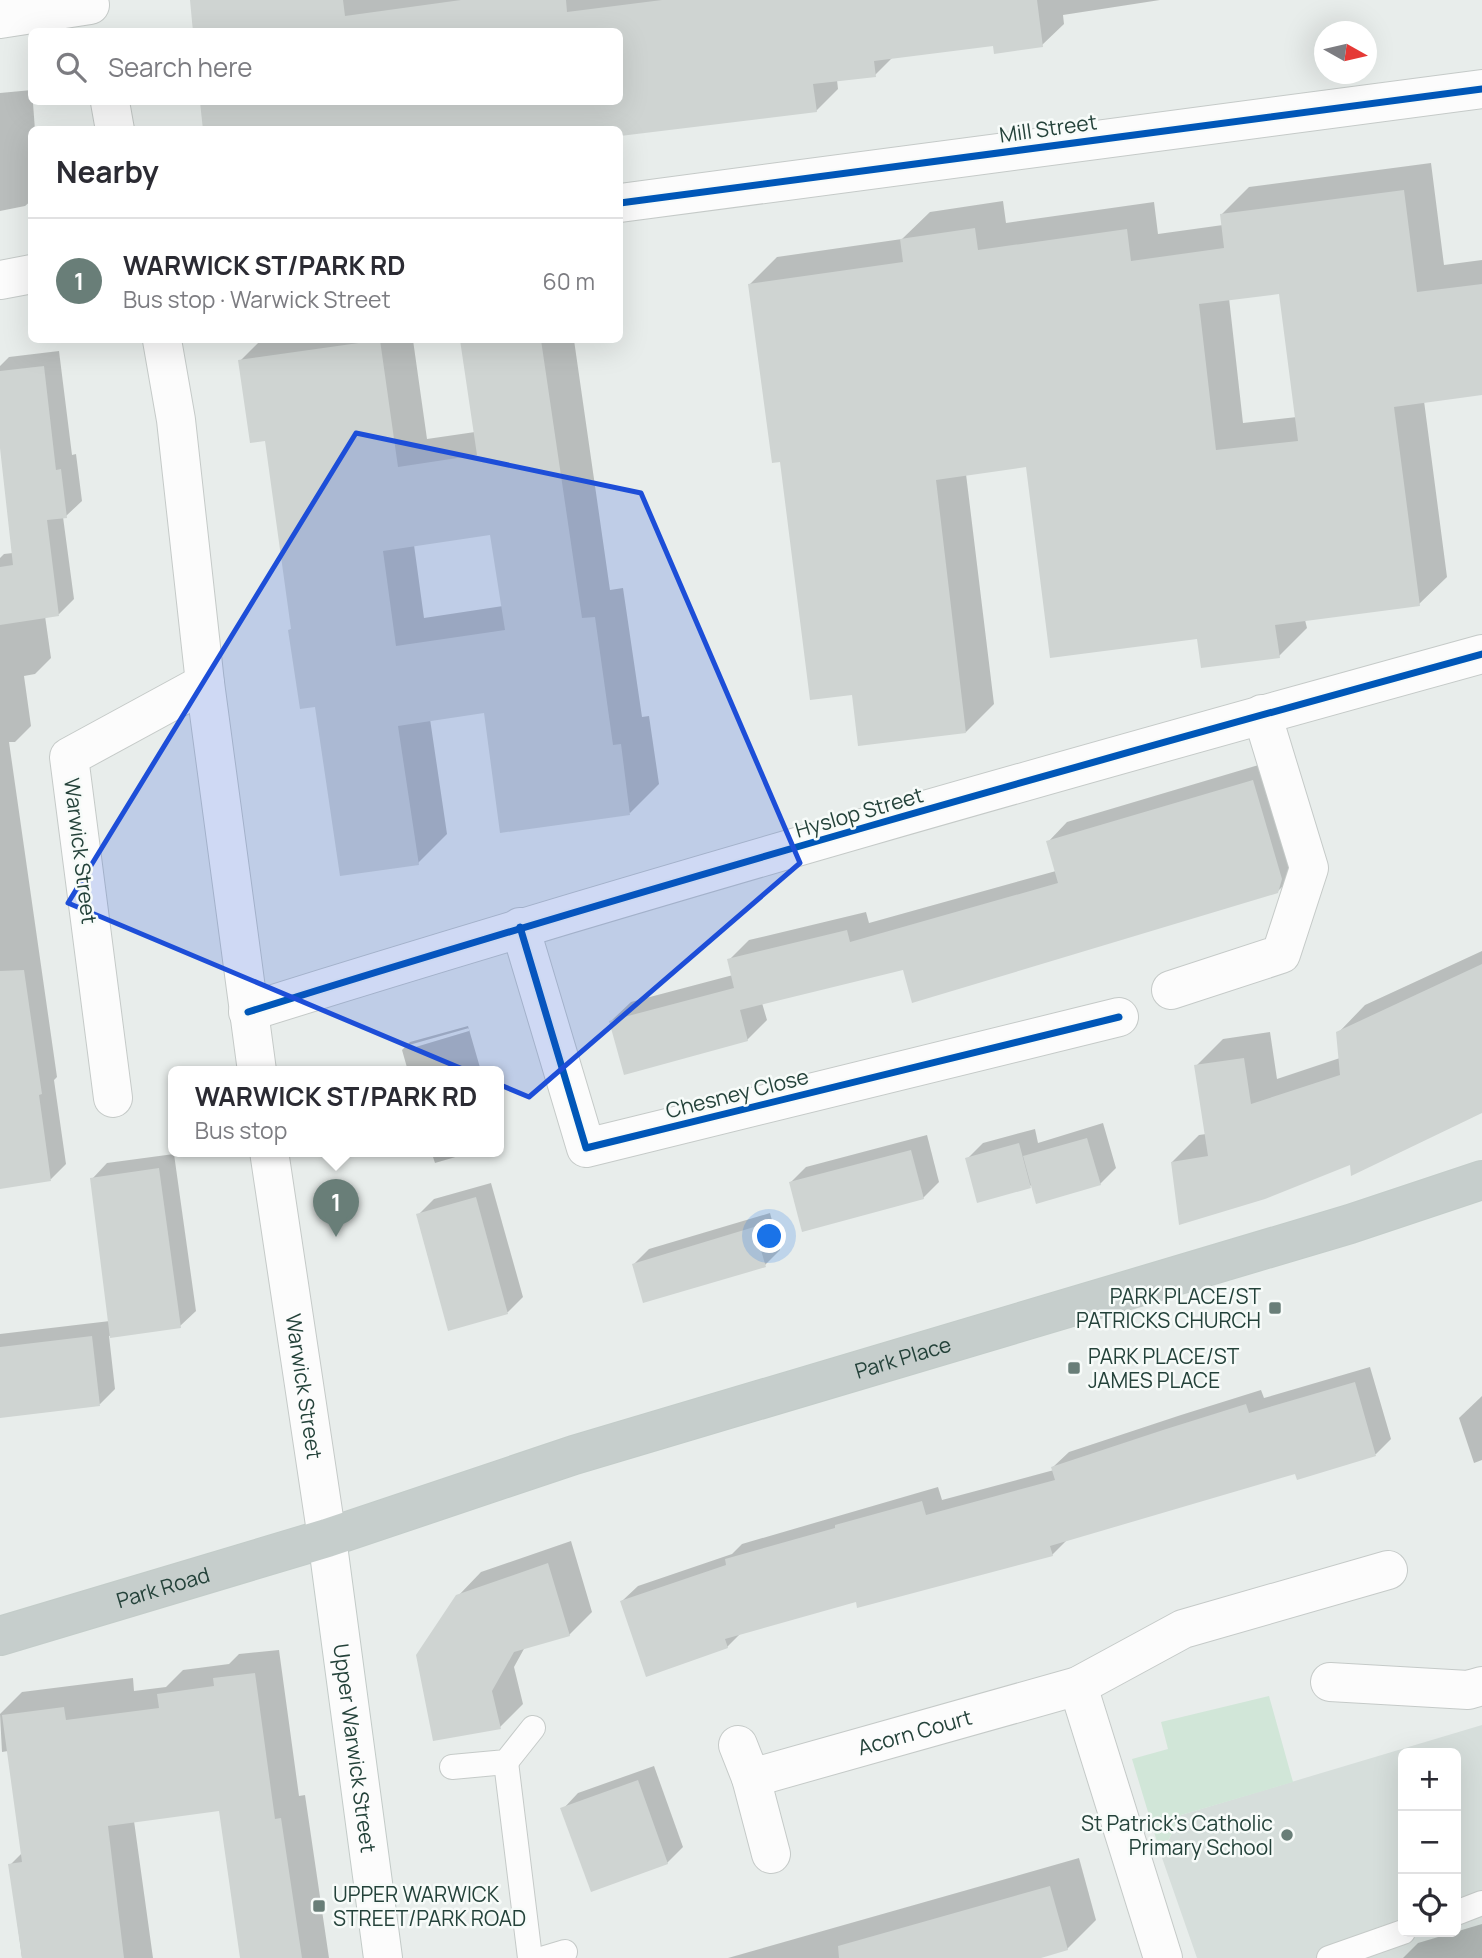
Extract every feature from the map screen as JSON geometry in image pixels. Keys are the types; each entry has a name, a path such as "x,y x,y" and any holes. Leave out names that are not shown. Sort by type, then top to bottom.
{"highway":[{"name":"Park Place","path":"327,1538 574,1455 1350,1224 1482,1180"},
{"name":"Park Road","path":"0,1636 327,1538"}],"street":[{"path":"0,19 92,12"},
{"name":"Mill Street","path":"623,203 1482,89"},
{"path":"111,105 114,126"},
{"path":"0,280 28,275"},
{"path":"163,343 176,420 205,683 256,1066"},
{"name":"Hyslop Street","path":"248,1012 520,927 1262,714 1482,654"},
{"name":"Warwick Street","path":"113,1098 69,757 205,683"},
{"path":"1171,990 1281,954 1309,868 1262,714"},
{"name":"Chesney Close","path":"520,927 586,1148 1119,1017"},
{"name":"Warwick Street","path":"270,1157 327,1538"},
{"name":"Upper Warwick Street","path":"327,1538 383,1958"},
{"name":"Acorn Court","path":"771,1854 745,1762 1078,1686 1183,1629 1388,1570"},
{"path":"1330,1682 1468,1690 1482,1686"},
{"path":"1078,1686 1153,1955"}],"lane":[{"path":"530,1958 506,1762 533,1728"},
{"path":"452,1767 506,1762"},
{"path":"1461,1911 1482,1903"},
{"path":"1329,1958 1398,1933"}],"highlighted area":[{"path":"356,433 641,493 800,863 529,1097 68,903"}],"shaded area":[{"name":"St Patrick's Catholic Primary School","path":"1482,1725 1482,1958 1197,1958 1161,1855 1181,1815 1398,1750 1398,1937 1461,1937 1461,1748 1405,1748"}],"green space":[{"path":"1269,1696 1293,1782 1181,1815 1161,1855 1132,1759 1168,1749 1161,1722"}],"building":[{"path":"190,0 343,0 345,16 461,0 566,0 567,12 662,0 1037,0 1043,47 994,54 993,46 874,61 876,77 813,84 817,112 623,136 623,126 203,126 200,105 623,105 623,28 193,28"},
{"path":"1404,190 1417,292 1482,284 1482,395 1394,407 1420,606 1275,625 1280,658 1201,668 1197,639 1050,658 1026,467 936,480 966,733 858,746 852,695 810,700 780,462 772,463 748,284 903,262 900,239 975,228 978,250 1127,229 1131,261 1224,248 1220,214","holes":["1279,294 1298,441 1216,450 1199,304"]},
{"path":"359,343 380,343 398,467 477,455 460,343 541,343 582,618 595,617 613,745 621,744 630,815 500,833 484,713 398,726 419,865 340,876 315,707 300,709 265,441 250,443 238,360","holes":["490,535 505,630 396,646 383,551"]},
{"path":"44,366 56,470 61,469 67,518 47,520 59,616 0,625 0,567 13,565 0,448 0,371"},
{"path":"1253,780 1282,879 1278,893 912,1003 903,970 740,1010 748,1041 624,1075 609,1021 734,988 727,959 847,930 850,942 1058,883 1046,841"},
{"path":"1482,964 1482,1113 1351,1176 1350,1165 1265,1199 1179,1225 1171,1162 1208,1156 1194,1065 1244,1058 1251,1104 1340,1075 1336,1032"},
{"path":"24,970 42,1094 39,1095 51,1181 0,1189 0,971"},
{"path":"1087,1138 1101,1185 1036,1204 1023,1156"},
{"path":"1019,1143 1031,1188 977,1203 965,1158"},
{"path":"911,1150 924,1199 802,1232 789,1182"},
{"path":"159,1168 181,1328 110,1338 90,1178"},
{"path":"476,1197 508,1314 448,1331 416,1214"},
{"path":"754,1227 766,1267 643,1303 632,1264"},
{"path":"92,1336 100,1406 0,1418 0,1347"},
{"path":"1355,1382 1376,1456 1297,1480 1295,1474 1050,1546 1053,1556 857,1608 856,1602 725,1639 728,1648 646,1677 620,1601 726,1565 725,1559 835,1528 835,1525 922,1501 926,1515 1055,1480 1051,1467 1163,1430 1246,1404 1249,1413"},
{"path":"548,1563 570,1636 514,1652 492,1691 501,1729 433,1741 416,1655 456,1595"},
{"path":"255,1673 275,1819 281,1818 302,1958 240,1958 219,1811 108,1826 124,1958 22,1958 8,1864 22,1862 2,1715 64,1707 66,1720 159,1708 157,1694 214,1686 213,1678"},
{"path":"638,1780 668,1864 591,1892 560,1808"},
{"path":"1050,1886 1068,1950 1041,1958 839,1958 838,1946"}],"cycle path":[{"path":"623,203 1482,89"},
{"path":"248,1012 555,918 864,828 1482,654"},
{"path":"520,927 586,1148 1119,1017"}],"place":[{"name":"WARWICK ST/PARK RD","path":"336,1237"},
{"name":"PARK PLACE/ST PATRICKS CHURCH","path":"1275,1308"},
{"name":"PARK PLACE/ST JAMES PLACE","path":"1074,1368"},
{"name":"St Patrick's Catholic Primary School","path":"1287,1835"},
{"name":"UPPER WARWICK STREET/PARK ROAD","path":"319,1906"}]}
